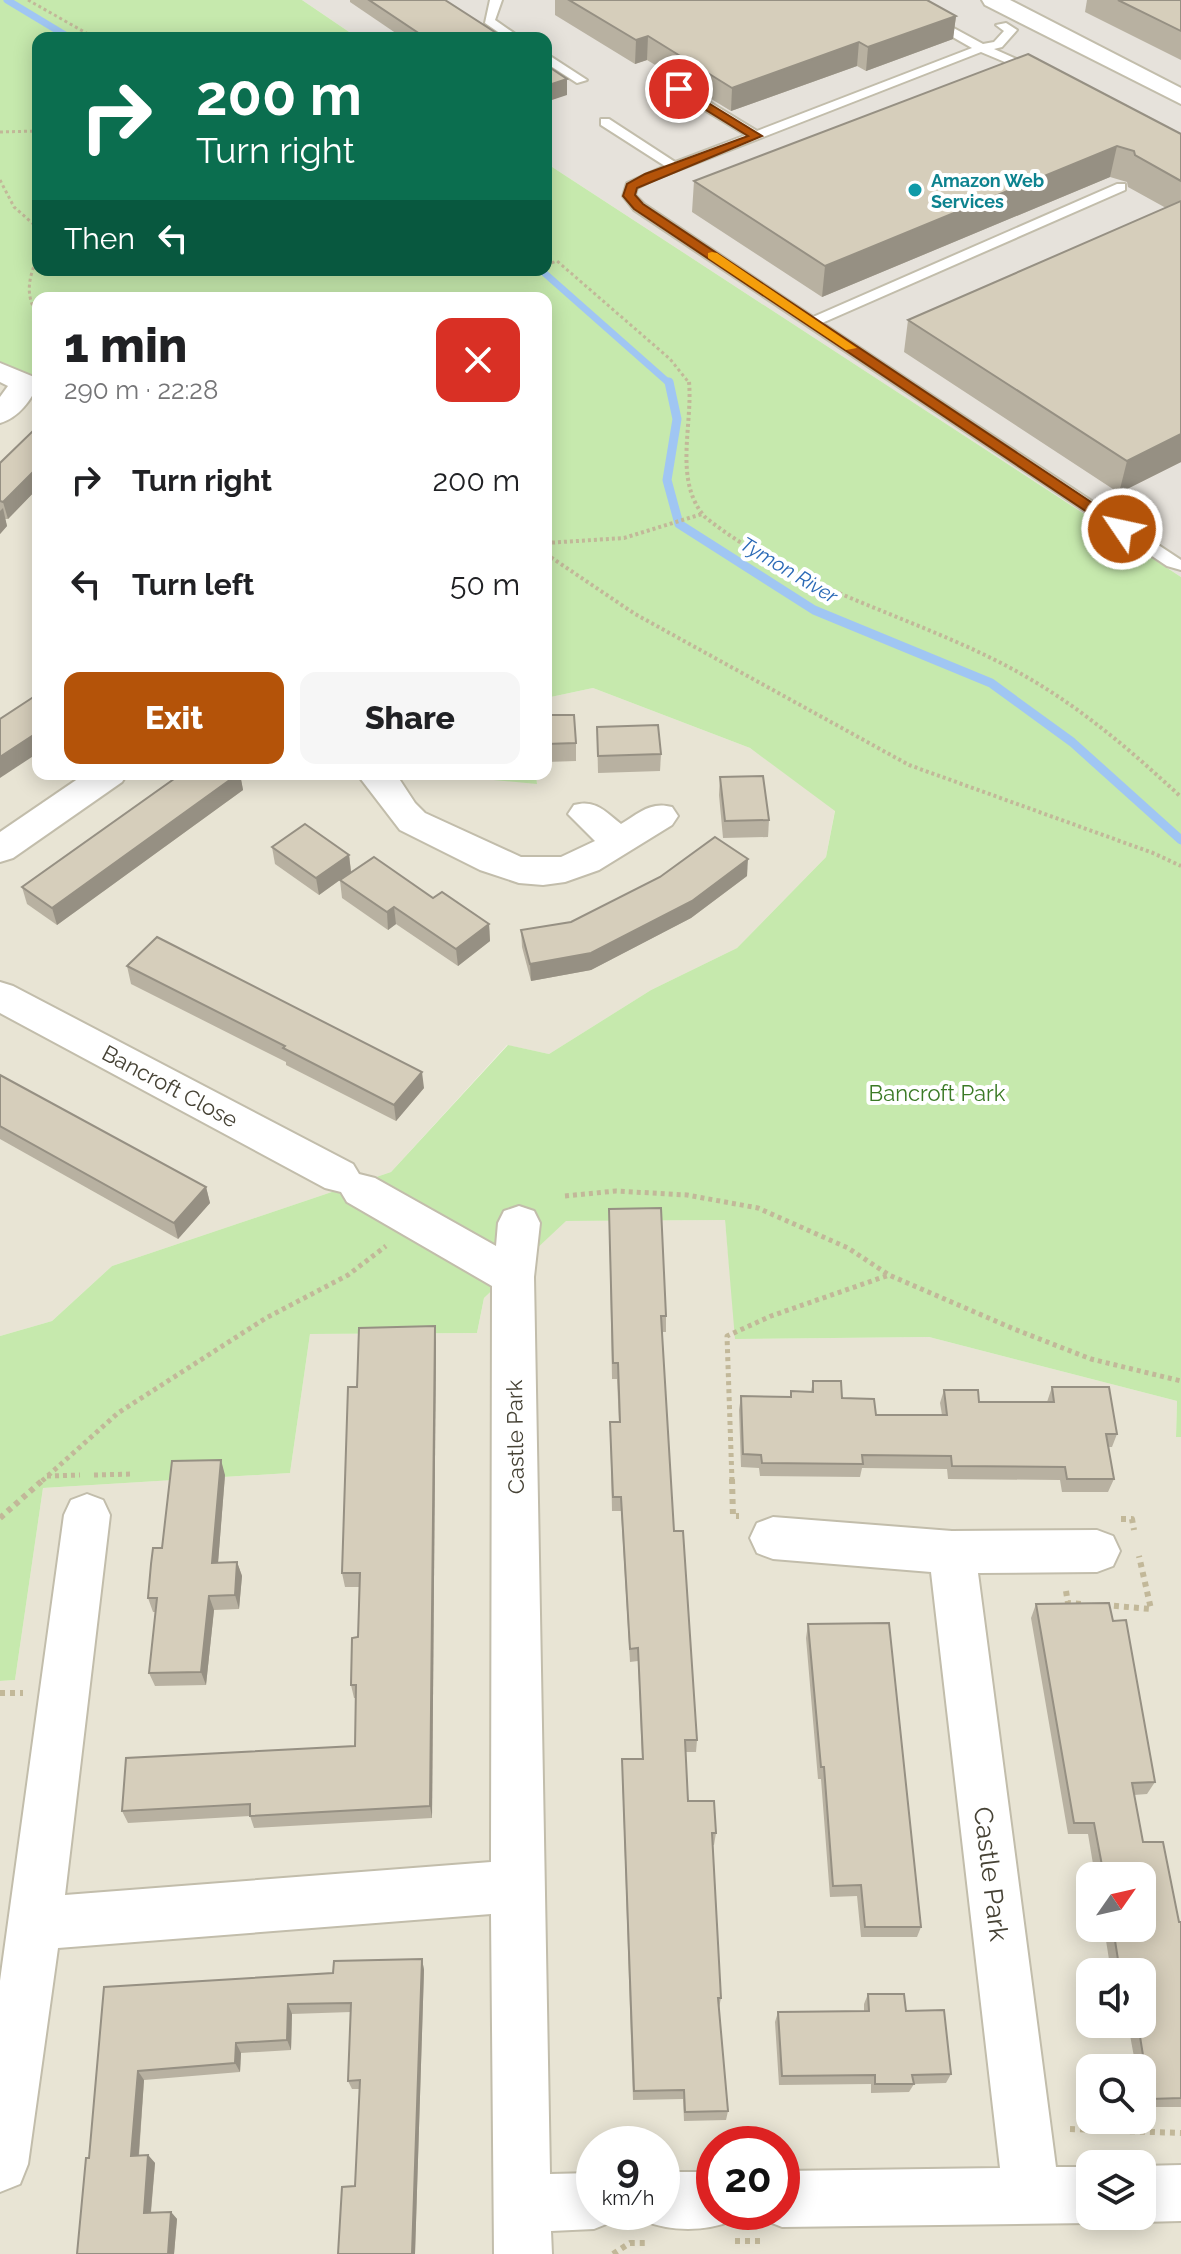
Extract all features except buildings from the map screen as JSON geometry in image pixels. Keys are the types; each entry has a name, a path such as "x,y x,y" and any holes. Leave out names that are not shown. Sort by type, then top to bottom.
{"street":[{"path":"1014,10 1181,97"},
{"path":"0,371 24,383 20,393 0,414"},
{"path":"0,849 101,780"},
{"path":"380,780 395,794 407,817 506,869 551,872 571,868 591,861 660,816"},
{"path":"586,814 619,842"},
{"name":"Bancroft Close","path":"0,996 350,1183 513,1277"},
{"name":"Castle Park","path":"519,1223 513,1277 517,1886 523,2228 576,2208"},
{"path":"0,2164 35,1924 87,1515"},
{"path":"759,1526 952,1552 1121,1538"},
{"name":"Castle Park","path":"952,1552 1031,2195"},
{"path":"35,1924 517,1886"},
{"path":"1156,2194 1181,2193"},
{"path":"800,2199 1076,2195"}],"lane":[{"path":"496,0 489,21 506,32"},
{"path":"894,0 1007,61 1050,73"},
{"path":"1014,10 1011,30 998,45 981,48 674,167 631,186 629,196 639,207 1173,563 1181,565"},
{"path":"552,62 581,80"},
{"path":"679,89 757,136"},
{"path":"605,122 674,167"},
{"path":"812,322 1121,187"}],"path":[{"path":"28,0 84,32"},
{"path":"0,132 32,131"},
{"path":"0,180 4,194 16,211 32,223"},
{"path":"552,263 557,261 670,359 690,383 688,485 702,514 750,547 801,576 1028,676 1116,735 1181,797"},
{"path":"32,269 27,280 32,308"},
{"path":"552,543 624,538 702,514"},
{"path":"552,558 635,614 909,765 1153,853 1181,866"},
{"path":"565,1196 616,1191 687,1195 758,1208 848,1248 889,1275 1091,1359 1181,1381"},
{"path":"0,1518 118,1413 266,1318 348,1275 390,1243"},
{"path":"759,1526 733,1516 727,1336 771,1316 889,1275"},
{"path":"1064,1582 1068,1603 1151,1609 1121,1538"},
{"path":"0,1693 34,1693"},
{"path":"1067,2113 1070,2129 1181,2133"}],"shaded area":[{"path":"302,0 1181,0 1181,577 552,167 552,32 349,32"},
{"path":"0,382 32,390 32,780 503,780 537,783 537,780 552,780 552,697 593,688 750,748 835,810 826,857 737,948 651,990 549,1054 507,1045 391,1172 112,1266 52,1321 0,1336"},
{"path":"725,1220 736,1339 929,1337 1177,1401 1176,1436 1181,1437 1181,2254 0,2254 0,1681 15,1680 43,1488 290,1473 310,1334 477,1333 484,1298 565,1221"}],"green space":[{"name":"Bancroft Park","path":"0,0 302,0 349,32 32,32 32,276 552,276 552,167 1181,577 1181,1437 1176,1437 1177,1401 929,1337 735,1339 725,1220 566,1221 484,1298 477,1333 310,1334 290,1473 43,1488 15,1680 0,1681 0,1336 52,1321 112,1266 391,1172 508,1045 549,1054 651,990 737,948 826,857 835,811 750,748 593,688 552,697 552,292 32,292 32,378 0,366"},
{"path":"493,780 537,780 537,784"}],"waterway":[{"name":"Tymon River","path":"7,0 60,32"},
{"name":"Tymon River","path":"548,276 669,383"},
{"name":"Tymon River","path":"669,383 677,419 667,480 679,524 814,610 991,683 1072,742 1181,840"}],"slow traffic":[{"path":"712,256 851,348"}],"place":[{"name":"Amazon Web Services","path":"915,190"}],"route":[{"path":"679,89 757,136 631,186 629,196 639,207 1122,529"}]}
